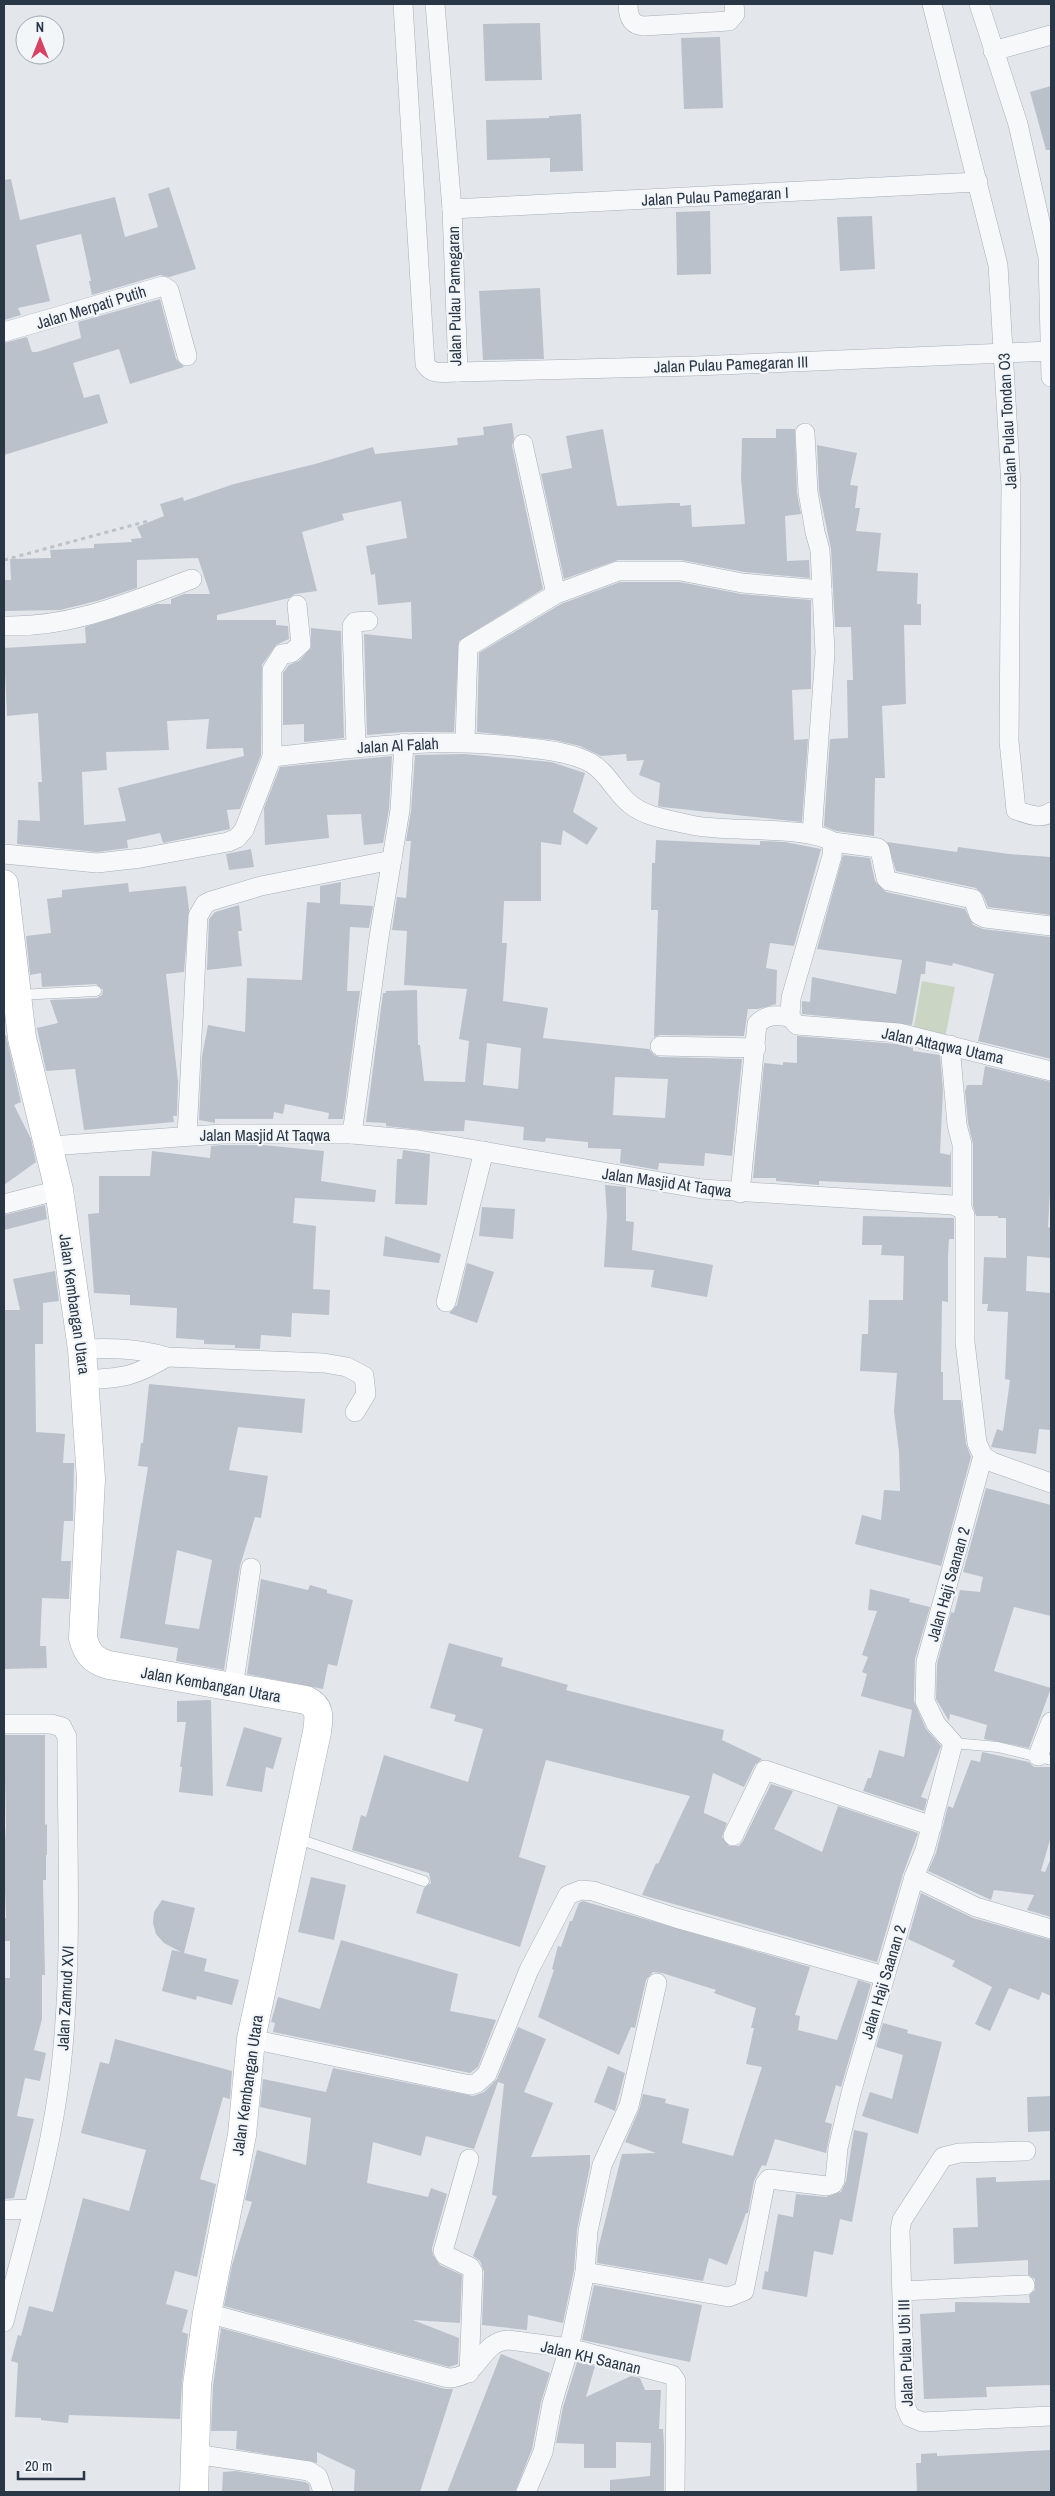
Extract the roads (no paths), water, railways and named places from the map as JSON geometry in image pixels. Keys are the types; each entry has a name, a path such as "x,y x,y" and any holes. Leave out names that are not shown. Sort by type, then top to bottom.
{"street":[{"name":"Jalan Pulau Pamegaran","path":"403,4 425,364 429,370 434,372 458,372 452,209 435,4"},
{"path":"628,4 630,18 635,23 644,26 729,21 735,14 734,4"},
{"name":"Jalan Pulau Tondan O3","path":"932,4 998,266 1011,486 1009,741 1013,794 1016,810 1030,816 1047,815 1051,812"},
{"path":"979,4 1018,124 1048,257 1051,377"},
{"path":"993,51 1051,34"},
{"name":"Jalan Pulau Pamegaran I","path":"452,209 978,182"},
{"name":"Jalan Merpati Putih","path":"4,332 163,286 168,290 187,356"},
{"name":"Jalan Pulau Pamegaran III","path":"458,372 696,366 1051,351"},
{"path":"740,1192 757,1024 764,1017 776,1015 790,1017 791,998 832,856 823,838 825,652 820,550 811,514 808,492 805,433"},
{"path":"522,444 556,594"},
{"path":"465,742 468,647 556,594 618,571 650,570 681,571 742,583 822,590"},
{"path":"4,626 57,624 91,616 192,578"},
{"path":"4,854 97,863 141,858 228,842 237,838 244,830 272,757 272,670 282,654 291,653 301,644 296,604"},
{"path":"356,746 352,626 355,622 368,621"},
{"name":"Jalan Al Falah","path":"272,757 356,746 404,743 465,742 557,752 592,763 630,805 655,816 693,825 823,838 878,848 889,881 973,899 979,915 985,918 1051,926"},
{"path":"352,1134 379,937 400,810 404,743"},
{"path":"187,1136 198,916 201,910 212,901 261,886 392,860"},
{"name":"Jalan Kembangan Utara","path":"4,884 16,995 28,1065 50,1146 59,1190 82,1349 91,1479 83,1638 86,1648 90,1656 99,1662 110,1665 306,1700 314,1704 319,1710 317,1732 251,2039 242,2135 207,2313 197,2385 194,2492"},
{"name":"Jalan Attaqwa Utama","path":"790,1017 792,1022 804,1027 874,1030 950,1045 1051,1071"},
{"path":"950,1045 956,1126 962,1144 962,1209 965,1214 965,1342 977,1443 983,1456 992,1462 1051,1483"},
{"path":"660,1046 756,1048"},
{"name":"Jalan Masjid At Taqwa","path":"50,1146 187,1136 352,1134 418,1140 666,1183 740,1192 921,1202 953,1205 962,1209"},
{"path":"446,1302 484,1152"},
{"path":"4,1204 59,1190"},
{"path":"82,1349 123,1348 145,1350 167,1358 324,1363 347,1367 364,1376 366,1394 355,1412"},
{"path":"85,1380 125,1378 146,1370 167,1358"},
{"name":"Jalan Haji Saanan 2","path":"585,2272 729,2297 744,2291 765,2184 769,2179 827,2186 833,2184 836,2180 838,2148 850,2093 914,1877 925,1850 953,1743 936,1724 925,1701 926,1662 983,1456"},
{"path":"233,1688 251,1568"},
{"path":"1045,1758 1051,1722"},
{"name":"Jalan Zamrud XVI","path":"4,1724 52,1724 62,1727 66,1737 68,1970 61,2066 53,2124 4,2322"},
{"path":"733,1836 765,1770 932,1826"},
{"path":"914,1877 976,1907 1051,1929"},
{"path":"251,2039 470,2085 477,2083 487,2074 529,1970 568,1895 581,1890 604,1894 676,1918 884,1976"},
{"path":"526,2492 543,2452 552,2404 569,2348 585,2272 588,2231 602,2165 629,2106 657,1983"},
{"name":"Jalan Pulau Ubi III","path":"1026,2152 959,2153 943,2157 902,2220 900,2230 905,2405 910,2417 922,2422 1051,2416"},
{"path":"207,2313 448,2378 469,2373 473,2272 470,2267 445,2255 443,2251 469,2159"},
{"path":"4,2210 32,2209"},
{"path":"903,2291 1025,2285"},
{"name":"Jalan KH Saanan","path":"469,2373 492,2345 499,2341 569,2348 673,2376 676,2381 675,2492"},
{"path":"195,2454 309,2471 318,2477 323,2492"}],"lane":[{"path":"16,995 96,990"},
{"path":"953,1743 998,1747 1045,1758"},
{"path":"294,1838 424,1881"}]}
